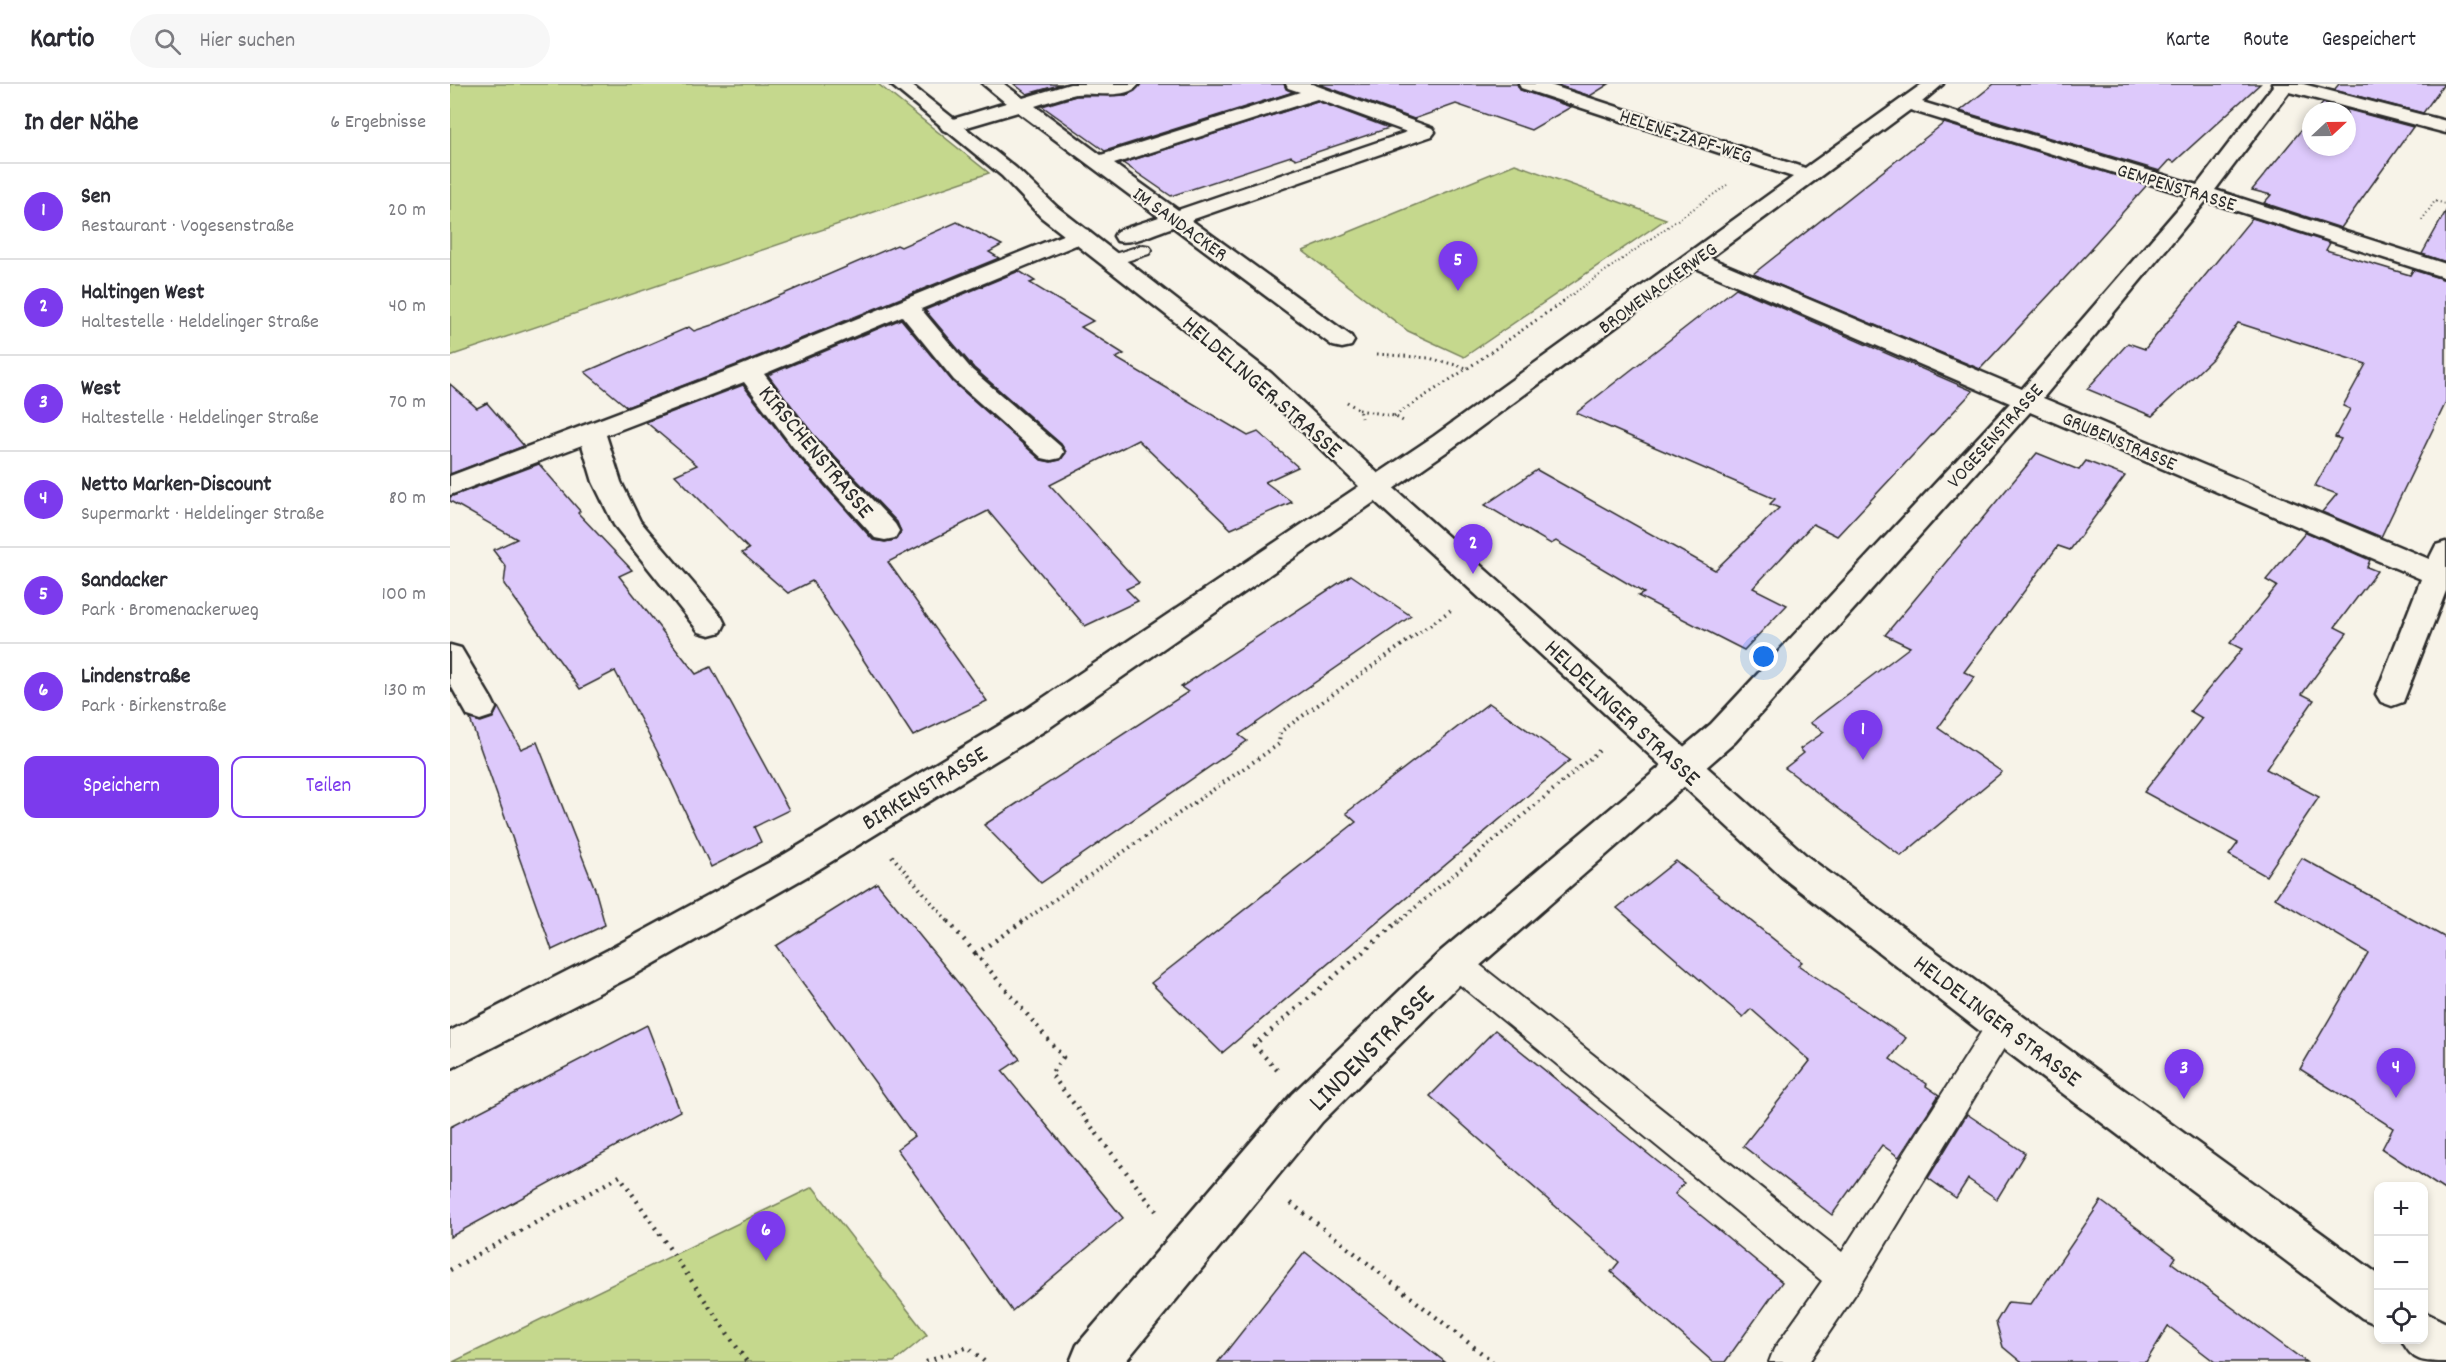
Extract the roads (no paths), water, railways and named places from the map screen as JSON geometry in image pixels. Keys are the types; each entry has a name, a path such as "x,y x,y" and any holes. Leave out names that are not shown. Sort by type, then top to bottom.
{"street":[{"name":"HELDELINGER STRASSE","path":"899,84 1009,172 1049,212 1114,260 1262,378 1378,489 1795,867 2003,1025 2374,1298"},
{"path":"992,84 1021,105"},
{"path":"950,126 1079,86 1117,88 1130,84"},
{"path":"1125,236 1425,132 1295,84"},
{"name":"HELENE-ZAPF-WEG","path":"1528,84 1809,176"},
{"name":"BROMENACKERWEG","path":"1378,489 1934,84"},
{"path":"2283,84 2446,127"},
{"name":"VOGESENSTRASSE","path":"1682,766 1723,733 2026,401 2202,193 2283,84"},
{"path":"1098,162 1316,93"},
{"name":"GEMPENSTRASSE","path":"1906,103 2202,193 2446,271"},
{"name":"IM SANDACKER","path":"1021,105 1342,341"},
{"name":"KIRSCHENSTRASSE","path":"450,486 750,371 1080,235"},
{"name":"GRUBENSTRASSE","path":"1695,260 2026,401 2443,568"},
{"path":"907,307 963,375 1051,452"},
{"name":"KIRSCHENSTRASSE","path":"750,371 802,441 885,531"},
{"path":"591,432 606,482 628,525 710,624"},
{"name":"BIRKENSTRASSE","path":"450,1051 622,962 865,824 1037,719 1378,489"},
{"path":"2392,694 2443,568"},
{"path":"450,656 480,708"},
{"name":"LINDENSTRASSE","path":"1094,1362 1307,1108 1455,963 1682,766"},
{"path":"2428,1338 2446,1352"}],"lane":[{"path":"1114,260 1143,250"},
{"path":"1455,963 1846,1278"},
{"path":"1787,1362 1846,1278 2003,1025"}],"place":[{"name":"Sandacker","path":"1458,291"},
{"name":"Haltingen West","path":"1473,574"},
{"name":"Sen","path":"1863,760"},
{"name":"Netto Marken-Discount","path":"2396,1098"},
{"name":"West","path":"2184,1099"},
{"name":"Lindenstraße","path":"766,1261"}]}
